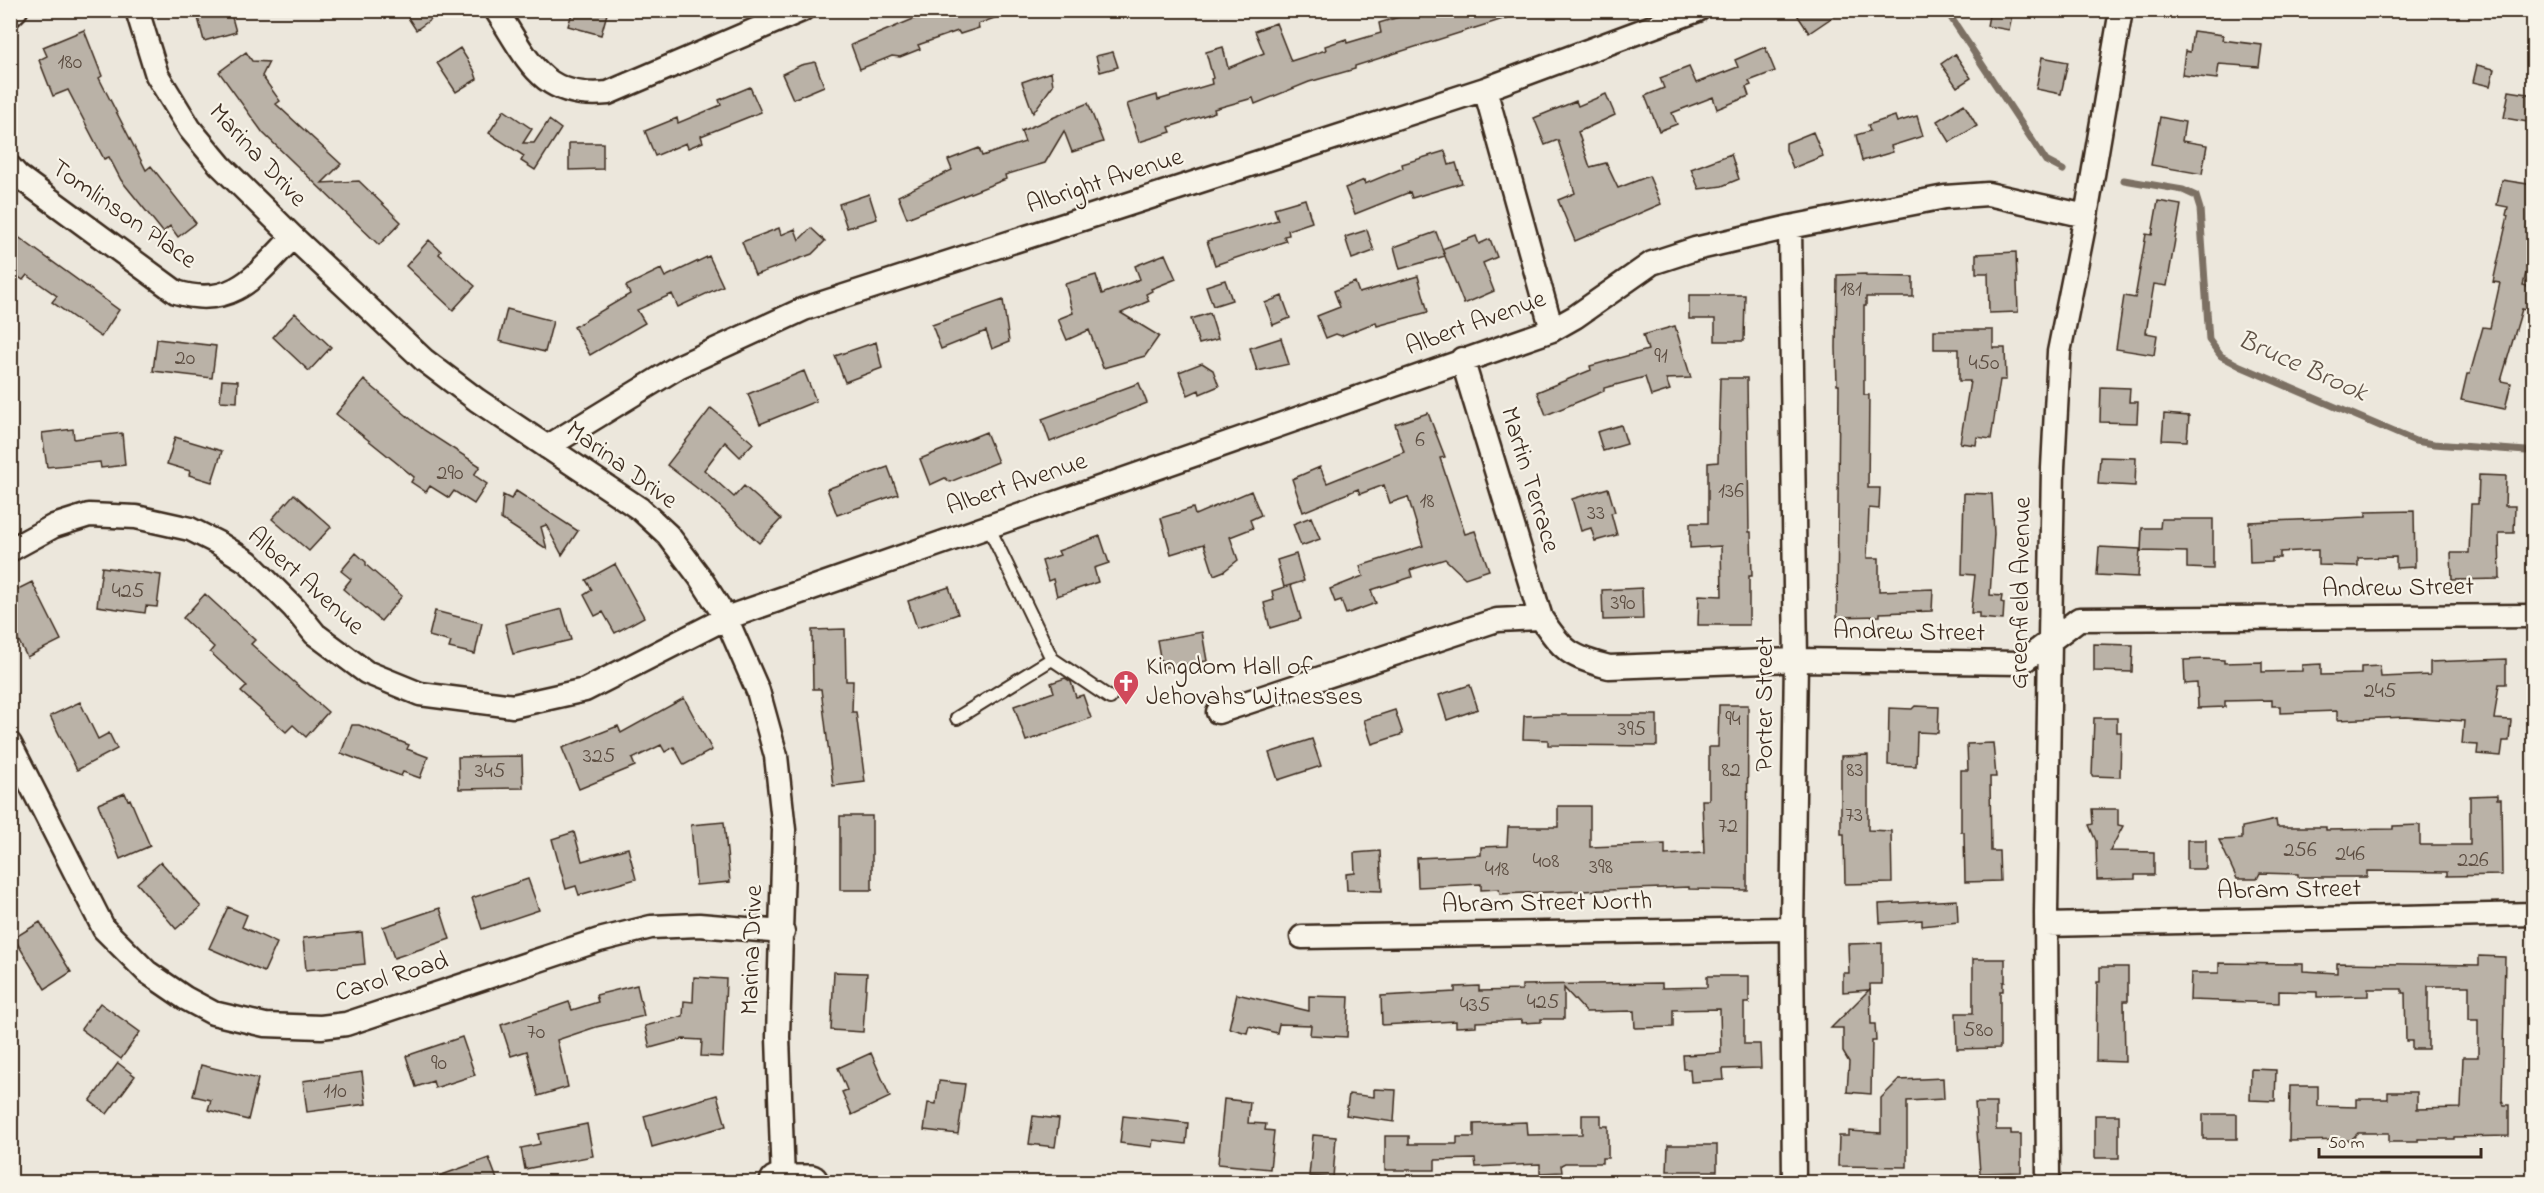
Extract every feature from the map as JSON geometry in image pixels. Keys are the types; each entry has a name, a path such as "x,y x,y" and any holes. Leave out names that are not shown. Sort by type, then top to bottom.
{"main road":[{"path":"777,1182 811,1182"}],"street":[{"path":"10,16 16,10"},
{"name":"Marina Drive","path":"137,10 157,75 190,129 220,165 424,360 477,400 640,509 668,535 699,576 726,618 758,691 776,756 784,830 783,932 778,1037 783,1182"},
{"path":"496,10 545,81 576,94 592,95 608,93 802,10"},
{"name":"Albright Avenue","path":"547,447 678,368 804,309 1485,89 1698,10"},
{"name":"Greenfield Avenue","path":"2048,1182 2046,925 2053,468 2059,352 2086,216 2121,10"},
{"path":"1485,89 1552,330"},
{"name":"Tomlinson Place","path":"10,167 18,176 176,292 194,298 232,292 249,282 293,237"},
{"name":"Albert Avenue","path":"10,550 54,526 89,515 136,517 190,529 248,562 294,608 315,634 366,672 420,694 513,706 585,690 726,618 1552,330 1575,317 1652,263 1695,249 1790,227 1946,197 1988,194 2086,216"},
{"name":"Porter Street","path":"1790,227 1796,660 1792,928 1794,1182"},
{"name":"Martin Terrace","path":"1462,360 1541,618"},
{"name":"Andrew Street","path":"1541,618 1559,645 1582,660 1609,667 1796,660 2021,663 2079,619 2534,616"},
{"path":"1218,712 1497,620 1541,618"},
{"name":"Carol Road","path":"10,744 104,929 147,972 185,998 213,1013 265,1025 321,1028 346,1024 599,940 651,927 699,925 783,932"},
{"name":"Abram Street","path":"2046,925 2534,914"},
{"name":"Abram Street North","path":"1302,937 1792,928"}],"lane":[{"path":"988,526 1052,659 1110,698"},
{"path":"957,718 1052,659"}],"building":[{"path":"196,10 230,10 236,32 204,41"},
{"path":"403,10 444,10 416,30"},
{"path":"573,10 608,10 601,35 568,26"},
{"path":"935,10 1008,10 1008,13 978,24 979,28 960,34 958,31 918,45 920,49 900,57 892,56 860,69 851,45"},
{"path":"1411,10 1518,10 1519,14 1355,66 1355,69 1309,82 1255,104 1253,98 1214,109 1215,112 1169,127 1171,132 1139,142 1127,104 1157,95 1158,100 1212,84 1211,79 1213,78 1206,52 1223,47 1228,68 1264,53 1255,31 1276,23 1291,61 1326,50 1325,46 1346,39 1347,43 1381,33 1379,23 1412,13"},
{"path":"1794,10 1843,10 1809,33"},
{"path":"1990,10 2013,10 2009,30 1987,26"},
{"path":"84,30 102,76 99,78 146,170 151,166 196,223 178,237 170,226 163,232 121,180 109,157 104,159 68,90 53,96 39,60 47,56 43,47"},
{"path":"2193,31 2223,35 2222,40 2262,45 2259,67 2219,64 2217,79 2182,75 2185,51 2190,52"},
{"path":"1765,47 1775,71 1749,81 1751,85 1746,87 1749,96 1717,109 1713,97 1672,113 1677,124 1659,131 1645,96 1664,88 1660,78 1689,67 1696,83 1738,67 1735,60"},
{"path":"460,48 477,79 456,92 437,63"},
{"path":"246,52 252,61 269,62 262,76 280,101 276,104 341,164 322,183 359,181 401,222 379,245 263,133 219,72"},
{"path":"1113,52 1118,67 1100,72 1096,56"},
{"path":"1955,54 1971,78 1957,87 1941,64"},
{"path":"2042,57 2068,62 2061,94 2036,89"},
{"path":"815,62 824,86 793,99 782,74 801,65"},
{"path":"2477,65 2494,69 2490,86 2473,82"},
{"path":"1051,72 1053,85 1033,113 1022,82"},
{"path":"750,87 761,112 701,136 703,142 688,148 686,143 655,156 645,131 677,118 678,123 721,105 719,100"},
{"path":"2509,91 2534,95 2534,123 2504,118"},
{"path":"1606,94 1615,115 1578,132 1590,167 1606,163 1618,188 1649,176 1661,204 1575,241 1558,200 1575,193 1558,140 1545,145 1534,118 1576,101 1578,106"},
{"path":"1088,103 1103,142 1072,152 1064,131 1045,163 1005,175 1006,179 907,218 898,196 952,170 948,160 979,148 982,156 1025,142 1021,131"},
{"path":"1964,104 1977,126 1950,142 1937,121"},
{"path":"504,110 532,129 523,143 534,143 549,120 561,129 535,170 521,161 524,156 489,133"},
{"path":"1895,116 1897,122 1917,116 1923,136 1891,146 1893,152 1862,161 1856,135 1870,131 1868,125"},
{"path":"2160,117 2185,122 2182,141 2207,145 2202,174 2151,165"},
{"path":"1813,132 1823,156 1793,168 1786,150 1786,143"},
{"path":"569,143 603,143 603,169 569,170"},
{"path":"1445,151 1449,165 1456,163 1462,183 1412,198 1410,192 1355,214 1345,188 1364,180 1365,184 1403,168 1402,164"},
{"path":"1731,154 1739,179 1722,186 1699,189 1691,169"},
{"path":"2502,180 2534,185 2534,243 2523,285 2534,288 2534,312 2522,309 2501,381 2511,383 2505,409 2461,400 2483,327 2490,328 2500,283 2493,282 2508,216 2506,215 2508,207 2497,205"},
{"path":"869,194 877,219 847,228 839,204"},
{"path":"1305,199 1312,222 1288,230 1289,235 1284,236 1286,241 1215,265 1207,241 1278,220 1274,208"},
{"path":"2158,201 2181,205 2167,286 2154,284 2146,333 2157,335 2154,355 2116,349 2124,296 2135,298 2146,234 2152,235"},
{"path":"779,228 781,235 795,229 799,240 811,228 825,241 812,254 755,275 742,242"},
{"path":"1367,230 1374,251 1352,259 1345,237"},
{"path":"10,231 119,310 101,337 52,302 57,296 27,275 23,280 10,271"},
{"path":"1436,232 1445,256 1400,269 1394,247"},
{"path":"1476,236 1479,244 1490,239 1497,257 1483,263 1494,291 1464,304 1442,249"},
{"path":"429,240 441,251 439,254 475,286 453,310 406,266"},
{"path":"2016,252 2018,312 1989,313 1988,273 1976,273 1976,254"},
{"path":"1165,254 1176,279 1151,289 1152,291 1146,294 1149,301 1121,313 1159,336 1145,356 1103,368 1089,330 1067,340 1058,319 1073,313 1065,284 1096,275 1102,294 1140,279 1135,266"},
{"path":"709,256 723,286 678,307 672,294 637,310 645,323 590,355 574,327 630,294 626,286 661,269 665,277"},
{"path":"1866,274 1866,276 1913,277 1913,297 1866,297 1866,306 1864,306 1864,395 1869,395 1868,488 1880,488 1879,509 1869,508 1867,558 1879,558 1879,591 1933,589 1932,611 1837,617 1839,385 1837,385 1836,348 1837,275"},
{"path":"1418,276 1428,312 1377,326 1376,322 1341,336 1336,334 1326,338 1317,316 1340,307 1334,291 1355,282 1359,293"},
{"path":"1225,280 1232,300 1213,306 1206,286"},
{"path":"1689,295 1745,295 1744,341 1715,341 1715,319 1689,319"},
{"path":"1282,296 1290,318 1273,325 1265,303"},
{"path":"1003,300 1009,342 992,349 986,331 941,349 932,325"},
{"path":"507,309 553,321 545,352 499,341"},
{"path":"295,313 331,347 309,371 273,337"},
{"path":"1210,313 1218,339 1199,344 1191,319"},
{"path":"1675,326 1691,378 1666,379 1670,390 1651,396 1645,377 1604,388 1604,391 1546,415 1537,392 1591,370 1590,366 1648,350 1643,335"},
{"path":"1934,330 1993,330 1993,348 2005,348 2006,380 2000,380 1991,439 1977,437 1976,445 1960,443 1970,381 1959,381 1959,349 1934,349"},
{"path":"1281,338 1289,364 1257,371 1250,348"},
{"path":"157,339 216,346 212,378 153,371"},
{"path":"876,342 882,368 845,382 835,356"},
{"path":"1202,363 1213,370 1219,386 1200,394 1199,390 1188,395 1179,372"},
{"path":"804,371 816,401 760,424 748,394"},
{"path":"1720,378 1747,378 1749,532 1751,532 1752,576 1749,576 1749,625 1698,625 1699,595 1722,596 1721,546 1690,548 1690,523 1708,523 1708,463 1718,462"},
{"path":"222,380 238,381 237,402 220,401"},
{"path":"364,380 424,430 480,466 474,475 487,484 474,504 454,491 449,498 430,486 426,492 411,482 414,477 336,414"},
{"path":"1139,383 1147,403 1050,442 1042,419"},
{"path":"2101,387 2130,388 2129,402 2138,402 2137,423 2100,422"},
{"path":"711,408 753,443 740,457 725,442 704,470 734,497 744,486 781,519 759,543 715,502 667,465"},
{"path":"1428,413 1445,457 1440,458 1465,534 1475,531 1489,570 1465,578 1445,559 1410,570 1412,577 1371,590 1376,603 1346,614 1341,600 1335,602 1330,589 1363,576 1360,566 1423,546 1408,497 1390,503 1384,485 1360,494 1358,489 1303,512 1292,479 1320,467 1327,483 1404,452 1395,424"},
{"path":"2164,414 2189,416 2187,441 2162,440"},
{"path":"1621,425 1627,444 1603,451 1597,432"},
{"path":"73,429 74,439 122,433 125,465 101,468 100,462 47,467 42,433"},
{"path":"986,432 998,462 950,482 945,478 930,485 920,459"},
{"path":"175,437 222,451 212,482 189,475 190,471 167,464"},
{"path":"2100,457 2136,458 2135,486 2098,484"},
{"path":"888,467 898,494 837,515 827,489"},
{"path":"2479,475 2506,476 2505,506 2515,506 2514,533 2499,533 2500,579 2452,580 2451,553 2469,553 2471,504 2478,504"},
{"path":"1608,488 1615,512 1611,513 1617,535 1595,541 1591,528 1581,531 1572,499"},
{"path":"516,491 578,531 562,555 546,525 541,527 547,549 501,519 503,495 511,499"},
{"path":"1251,491 1261,515 1250,520 1253,528 1230,537 1238,560 1224,571 1214,575 1204,544 1171,554 1161,518 1193,508 1195,515"},
{"path":"1964,493 1992,494 1994,534 1990,595 2002,596 2003,620 1979,618 1979,613 1971,613 1975,575 1962,574"},
{"path":"294,494 331,527 309,551 272,519"},
{"path":"2414,511 2415,567 2396,568 2396,557 2358,558 2358,566 2318,565 2318,550 2280,552 2280,558 2272,558 2272,562 2250,563 2249,522 2366,517 2366,512"},
{"path":"1311,517 1320,539 1301,546 1293,524"},
{"path":"2161,519 2213,519 2213,569 2187,568 2187,552 2141,551 2142,528 2160,528"},
{"path":"1100,536 1109,563 1094,568 1098,582 1057,596 1053,579 1048,581 1042,561 1060,555 1058,551"},
{"path":"2099,547 2140,549 2138,577 2097,575"},
{"path":"356,553 366,562 366,565 402,596 381,621 343,589 351,579 341,571"},
{"path":"1296,554 1304,581 1284,587 1277,560"},
{"path":"615,564 644,617 615,633 603,612 595,616 584,595 592,590 586,580"},
{"path":"102,567 161,575 157,607 146,606 145,613 97,606"},
{"path":"32,582 61,640 27,657 10,624 10,593"},
{"path":"1291,585 1301,619 1270,628 1264,603 1274,600 1272,591"},
{"path":"949,587 958,614 917,628 908,601"},
{"path":"1642,588 1643,619 1603,620 1602,590"},
{"path":"205,594 255,640 251,644 328,712 306,737 293,725 286,732 241,692 247,686 210,652 214,647 183,618"},
{"path":"562,609 571,640 513,654 505,624"},
{"path":"435,611 482,623 475,654 449,648 451,642 429,636"},
{"path":"845,629 846,681 853,681 852,712 856,712 865,782 833,786 821,689 813,689 812,630"},
{"path":"1202,632 1207,661 1162,668 1157,640"},
{"path":"2094,644 2133,645 2132,672 2094,671"},
{"path":"2506,659 2506,684 2499,684 2494,719 2511,720 2509,741 2503,741 2501,756 2477,754 2478,745 2462,744 2464,721 2406,717 2337,720 2337,711 2280,713 2280,706 2272,706 2272,700 2225,701 2225,707 2198,708 2197,683 2185,684 2184,660 2224,660 2224,663 2262,662 2262,672 2302,671 2302,665 2321,664 2321,675 2361,674 2361,667 2380,666 2381,677 2430,675 2430,662"},
{"path":"1065,678 1071,682 1076,697 1083,695 1091,718 1026,741 1014,706 1054,692 1051,683"},
{"path":"1470,685 1478,709 1447,720 1439,695"},
{"path":"684,698 712,750 684,765 674,747 665,752 661,745 632,759 635,766 579,789 562,748 618,726 621,733"},
{"path":"80,702 98,739 109,733 117,749 77,770 50,716"},
{"path":"1719,705 1748,705 1747,890 1689,889 1689,887 1500,894 1499,889 1481,890 1481,884 1418,887 1417,858 1481,855 1481,847 1507,846 1508,827 1558,827 1558,806 1590,806 1590,847 1665,844 1665,855 1704,853 1702,800 1709,800 1709,747 1718,747"},
{"path":"1915,706 1939,707 1938,733 1917,732 1916,766 1888,765 1889,708 1912,709"},
{"path":"1395,710 1403,734 1372,744 1364,720"},
{"path":"1657,715 1657,746 1548,745 1548,740 1523,739 1524,716"},
{"path":"2094,718 2117,718 2117,732 2121,732 2120,777 2092,776"},
{"path":"352,725 359,725 409,745 407,749 428,757 420,778 403,772 401,776 341,753"},
{"path":"1312,739 1321,766 1278,780 1269,753"},
{"path":"1993,743 1996,777 1990,777 1991,851 1999,851 2000,881 1965,882 1964,832 1961,832 1961,770 1968,770 1967,744"},
{"path":"1868,755 1868,830 1891,831 1892,883 1845,884 1844,834 1841,834 1841,756"},
{"path":"522,756 523,788 459,789 458,757"},
{"path":"125,793 128,800 130,799 150,846 120,859 98,804"},
{"path":"2497,795 2497,799 2501,799 2502,875 2447,876 2447,872 2367,871 2367,877 2298,877 2298,874 2260,873 2257,879 2237,879 2219,840 2242,839 2242,827 2276,820 2277,827 2326,827 2326,830 2393,829 2393,826 2420,825 2420,845 2470,845 2470,796"},
{"path":"2092,809 2118,809 2118,825 2123,826 2110,851 2154,852 2154,875 2135,875 2135,879 2097,880 2096,841 2089,825 2093,824"},
{"path":"840,816 872,816 872,890 840,890"},
{"path":"724,822 730,882 696,885 691,825"},
{"path":"574,832 582,861 628,848 636,879 579,895 576,886 566,889 552,839"},
{"path":"2187,840 2206,840 2206,869 2187,869"},
{"path":"1380,851 1382,891 1347,890 1346,874 1355,873 1354,853"},
{"path":"161,862 201,907 176,929 137,883"},
{"path":"528,879 539,910 482,929 472,898"},
{"path":"1957,900 1958,922 1922,926 1922,920 1880,923 1879,904"},
{"path":"228,907 247,915 242,927 277,943 264,972 209,948"},
{"path":"440,908 450,939 394,958 383,927"},
{"path":"40,922 71,972 45,989 14,938"},
{"path":"362,932 365,964 306,970 303,938"},
{"path":"1882,943 1882,984 1870,984 1871,1024 1875,1024 1876,1041 1872,1041 1871,1094 1847,1092 1849,1062 1843,1052 1843,1028 1831,1028 1869,990 1843,992 1843,973 1849,973 1848,944"},
{"path":"2479,956 2505,957 2502,1100 2504,1105 2509,1105 2509,1136 2389,1142 2389,1133 2358,1133 2351,1140 2289,1141 2290,1086 2318,1086 2318,1106 2357,1107 2357,1099 2388,1099 2388,1092 2417,1092 2417,1109 2461,1108 2463,1057 2478,1057 2478,1020 2469,1020 2469,986 2428,986 2428,1049 2412,1049 2412,1041 2406,1041 2405,993 2402,993 2402,989 2368,989 2368,996 2317,997 2317,992 2279,991 2279,1003 2190,1000 2191,973 2219,973 2219,963 2303,964 2303,971 2337,973 2337,963 2479,965"},
{"path":"1973,959 2005,959 2005,982 2003,982 2003,991 2000,991 2000,1048 1957,1049 1956,1013 1973,1013"},
{"path":"2100,967 2128,967 2128,1001 2124,1001 2125,1062 2096,1061 2097,982 2100,982"},
{"path":"834,972 867,973 863,1032 831,1030"},
{"path":"1707,976 1749,976 1749,1003 1744,1003 1744,1044 1760,1044 1761,1068 1723,1069 1724,1080 1691,1082 1690,1069 1684,1069 1683,1055 1721,1053 1720,1009 1673,1010 1673,1027 1635,1028 1634,1011 1586,1012 1564,988 1564,1019 1541,1019 1541,1022 1522,1023 1522,1020 1476,1022 1476,1026 1456,1027 1456,1021 1382,1025 1381,996 1455,992 1455,987 1479,986 1479,991 1522,990 1522,985 1662,983 1662,988 1707,987"},
{"path":"694,977 726,979 723,1057 701,1056 702,1040 683,1039 650,1048 645,1026 683,1016 684,1001 693,1002"},
{"path":"637,985 644,1016 596,1027 557,1040 568,1087 538,1096 527,1051 511,1056 501,1025 569,1002 572,1010 598,1002 596,995"},
{"path":"1237,994 1309,1011 1309,996 1349,997 1347,1037 1310,1035 1311,1025 1279,1024 1277,1033 1249,1026 1247,1033 1229,1028"},
{"path":"100,1003 140,1032 121,1059 81,1029"},
{"path":"462,1037 475,1075 435,1088 433,1081 416,1087 406,1056"},
{"path":"871,1053 890,1097 852,1115 842,1092 847,1090 838,1068"},
{"path":"118,1063 135,1076 107,1114 90,1101"},
{"path":"201,1065 258,1079 248,1120 208,1110 211,1100 193,1096"},
{"path":"2251,1069 2276,1070 2275,1101 2250,1100"},
{"path":"362,1072 366,1104 307,1112 303,1081"},
{"path":"1943,1078 1944,1099 1907,1101 1907,1167 1838,1166 1839,1136 1849,1136 1849,1131 1881,1133 1881,1098 1899,1080"},
{"path":"939,1081 965,1084 958,1134 924,1130 928,1103 936,1104"},
{"path":"1374,1089 1396,1090 1394,1122 1346,1115 1349,1094 1374,1097"},
{"path":"717,1095 726,1126 652,1147 644,1116"},
{"path":"1224,1099 1250,1102 1248,1123 1266,1124 1265,1130 1274,1131 1270,1169 1218,1164"},
{"path":"1975,1103 1996,1103 1996,1130 2011,1130 2011,1134 2021,1134 2021,1172 1980,1173"},
{"path":"2203,1114 2237,1114 2237,1139 2203,1139"},
{"path":"1582,1115 1601,1115 1601,1126 1608,1126 1608,1158 1602,1158 1602,1163 1565,1163 1561,1165 1562,1172 1540,1173 1540,1164 1476,1167 1475,1159 1435,1160 1435,1170 1385,1170 1385,1136 1409,1136 1409,1144 1457,1144 1457,1137 1474,1137 1474,1124 1526,1122 1527,1135 1582,1134"},
{"path":"2095,1115 2119,1115 2119,1158 2095,1158"},
{"path":"1033,1116 1059,1119 1055,1147 1029,1144"},
{"path":"1123,1116 1188,1123 1186,1144 1153,1140 1152,1147 1120,1143"},
{"path":"587,1124 593,1156 525,1169 521,1148 540,1144 538,1134"},
{"path":"1313,1135 1336,1137 1333,1178 1309,1176"},
{"path":"1668,1145 1717,1145 1717,1171 1667,1171"},
{"path":"489,1158 498,1182 429,1182 428,1180"}],"waterway":[{"name":"Bruce Brook","path":"1946,10 2046,161 2063,170"},
{"name":"Bruce Brook","path":"2124,180 2183,190 2196,196 2200,209 2209,340 2221,356 2415,441 2526,451"}],"place":[{"name":"Kingdom Hall of Jehovahs Witnesses","path":"1126,706"}]}
